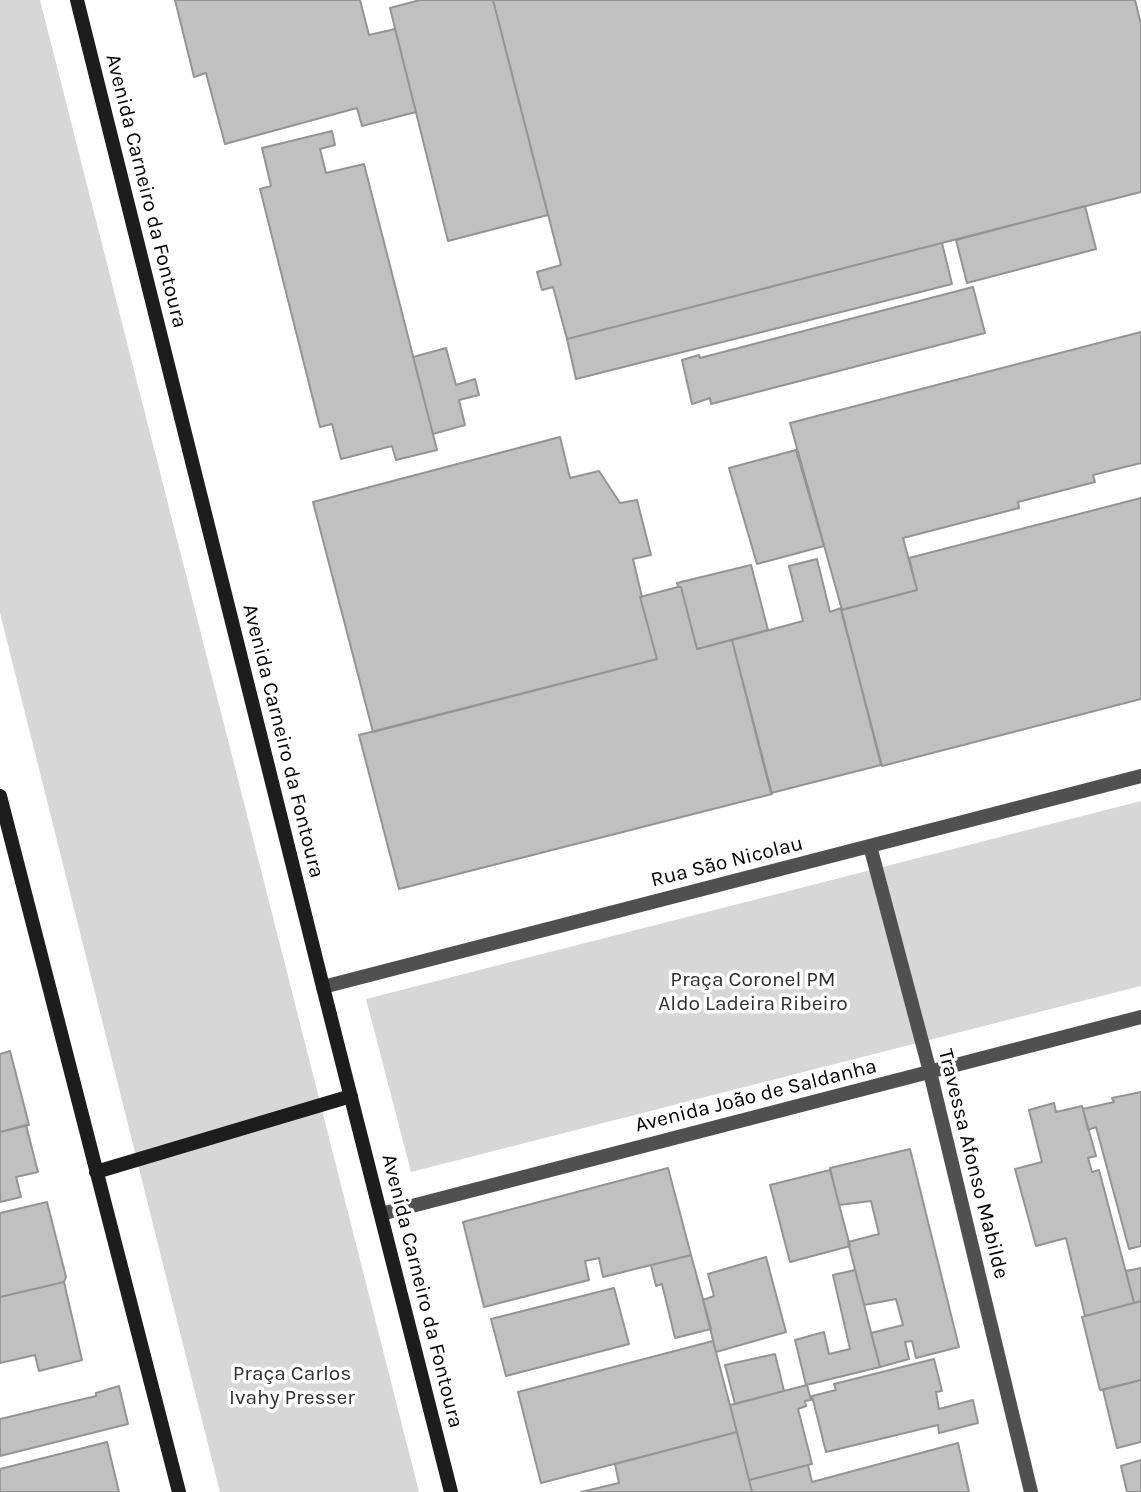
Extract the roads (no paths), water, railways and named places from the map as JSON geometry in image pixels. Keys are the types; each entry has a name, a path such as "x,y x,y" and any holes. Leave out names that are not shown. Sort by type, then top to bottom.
{"main road":[{"name":"Avenida Carneiro da Fontoura","path":"77,0 451,1492"},
{"path":"0,796 179,1492"},
{"path":"96,1172 351,1096"}],"street":[{"name":"Rua São Nicolau","path":"323,987 1141,776"},
{"name":"Travessa Afonso Mabilde","path":"870,846 930,1072 1031,1492"},
{"name":"Avenida João de Saldanha","path":"381,1214 1141,1017"}],"park label":[{"name":"Praça Coronel PM Aldo Ladeira Ribeiro","path":"753,992"},
{"name":"Praça Carlos Ivahy Presser","path":"292,1386"}]}
